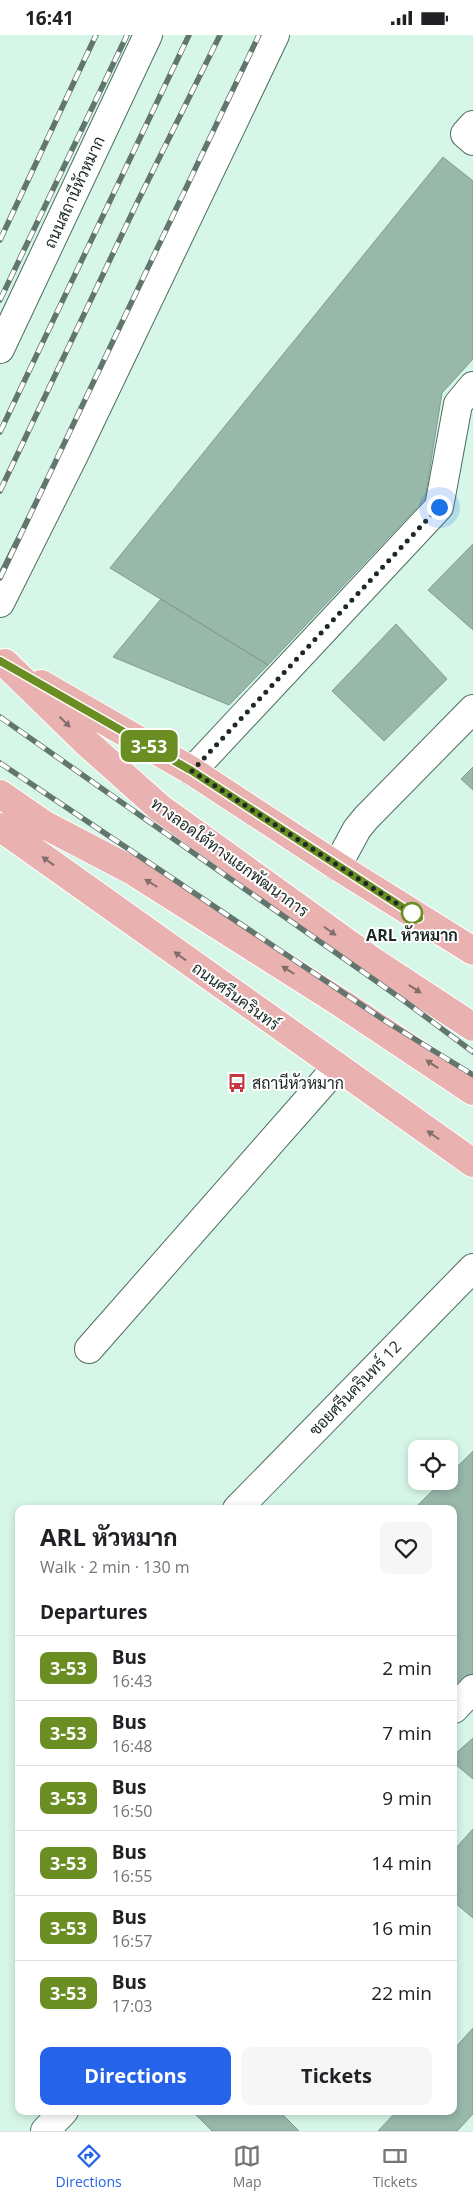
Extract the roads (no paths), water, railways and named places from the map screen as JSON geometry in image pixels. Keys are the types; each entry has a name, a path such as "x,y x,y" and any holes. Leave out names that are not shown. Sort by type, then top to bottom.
{"main road":[{"path":"3,662 192,771 337,866 473,951"},
{"name":"ทางลอดใต้ทางแยกพัฒนาการ","path":"3,662 87,743 160,808 366,957 473,1027"},
{"path":"0,794 45,825 131,871 344,1005 473,1091"},
{"name":"ถนนศรีนครินทร์","path":"0,827 473,1163"}],"street":[{"name":"ถนนสถานีหัวหมาก","path":"0,349 148,35"},
{"path":"0,603 74,455 275,35"},
{"path":"473,125 466,134 473,141"},
{"path":"192,771 439,507 458,404 473,387"},
{"path":"337,866 357,829 366,817 473,709"},
{"path":"89,1349 337,1067"},
{"name":"ซอยศรีนครินทร์ 12","path":"241,1505 473,1268"},
{"path":"457,1706 473,1689"},
{"path":"45,2131 60,2115"}],"railway":[{"path":"0,240 96,35"},
{"path":"0,300 127,35"},
{"path":"0,432 189,35"},
{"path":"0,491 136,205 220,35"},
{"path":"0,578 259,35"},
{"path":"0,717 403,1000 473,1052"},
{"path":"0,763 387,1022 473,1075"}],"place":[{"name":"ARL หัวหมาก","path":"412,913"},
{"name":"สถานีหัวหมาก","path":"237,1083"}]}
